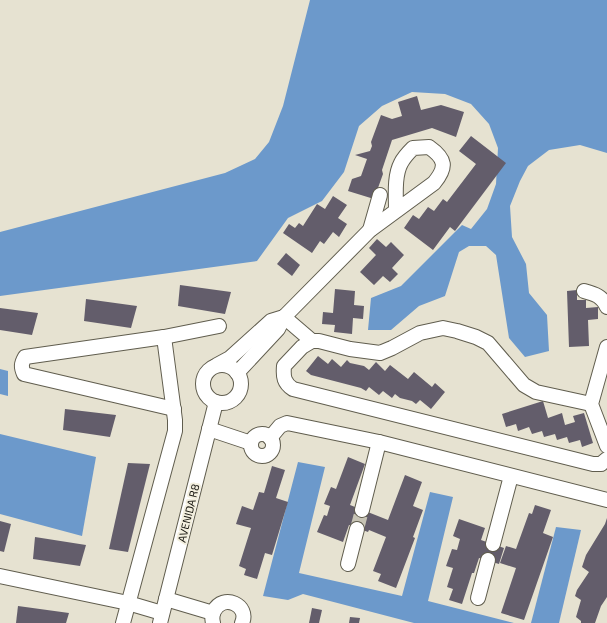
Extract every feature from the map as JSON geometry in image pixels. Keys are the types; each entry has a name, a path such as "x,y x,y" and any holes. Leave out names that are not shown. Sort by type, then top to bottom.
{"street":[{"path":"237,373 278,329 284,317 370,230 396,211 434,183 441,174 444,165 441,157 429,147 413,148 401,162 396,184 396,211"},
{"path":"370,230 380,195"},
{"path":"584,291 596,294 604,301 607,307"},
{"path":"284,317 312,341"},
{"path":"217,365 228,366 237,373 241,384 237,395 228,402 216,402 205,394 203,380 205,374 210,368 230,358 271,321 284,317"},
{"path":"174,409 24,374 21,368 22,362 25,357 164,337 219,326"},
{"path":"591,404 536,392 524,385 513,374 488,343 476,337 443,328 425,331 380,353 350,349 319,341 312,341 302,347 284,366 283,375 286,384 293,389 593,464 601,464 607,459"},
{"path":"123,623 175,430 174,409 164,337"},
{"path":"607,347 591,404 607,446"},
{"name":"AVENIDA R8","path":"161,618 216,402"},
{"path":"209,429 251,443 253,438 261,434 270,438 280,426 287,423 380,442 607,500"},
{"path":"362,510 380,442"},
{"path":"493,544 511,476"},
{"path":"348,564 357,529"},
{"path":"478,598 488,560"},
{"path":"0,576 128,603 161,618"},
{"path":"166,599 213,618 217,606 224,602 232,602 239,606 243,612 244,620 242,623"}],"water":[{"path":"310,0 607,0 607,153 580,145 549,150 528,166 510,206 512,237 526,264 529,293 547,315 549,351 525,357 509,338 496,255 486,246 469,246 459,252 445,296 419,306 391,330 368,330 371,298 401,286 462,225 471,229 487,209 496,184 498,148 489,124 471,104 445,94 412,92 382,106 359,126 344,172 322,201 288,218 257,261 0,296 0,232 225,173 255,159 269,142 283,106"},
{"path":"0,369 8,371 8,396 0,394"},
{"path":"0,434 96,457 82,536 0,514"},
{"path":"298,462 325,467 299,573 402,596 430,492 453,497 428,601 514,623 414,623 303,594 288,600 263,596"},
{"path":"556,527 581,530 559,623 531,623"}],"building":[{"path":"417,96 421,110 441,105 464,112 456,137 432,128 392,140 382,170 383,174 374,199 348,191 352,179 361,176 367,159 355,155 370,151 372,146 371,142 381,115 392,119 402,116 398,102"},
{"path":"471,136 506,163 455,231 450,227 433,250 404,228 413,215 419,219 428,207 434,211 443,199 447,202 476,164 459,151"},
{"path":"333,196 347,205 338,218 347,224 339,237 333,232 324,244 320,241 312,253 283,233 289,224 295,228 299,223 303,226 317,204 325,209"},
{"path":"377,239 386,247 391,242 404,255 392,268 398,274 390,282 383,276 374,285 360,272 376,255 369,248"},
{"path":"286,253 300,265 292,276 277,264"},
{"path":"180,285 231,292 225,314 178,306"},
{"path":"335,289 355,291 354,305 364,306 363,319 353,318 352,334 334,332 335,325 322,324 323,312 333,313"},
{"path":"577,290 577,300 586,300 586,308 598,307 598,319 588,320 589,346 569,347 567,291"},
{"path":"86,299 137,306 131,328 84,321"},
{"path":"0,308 38,313 32,335 0,330"},
{"path":"318,356 328,364 332,359 341,367 347,360 350,363 364,366 369,370 376,362 385,371 390,365 408,379 414,372 432,387 435,383 445,392 431,409 420,400 416,404 412,401 400,398 395,394 392,398 383,391 379,395 369,387 366,391 361,388 311,375 306,371"},
{"path":"543,401 548,418 562,413 565,425 575,422 573,416 584,413 593,443 582,447 580,440 569,443 567,437 557,440 555,434 544,437 542,431 532,434 529,427 518,431 516,424 506,427 502,414"},
{"path":"65,409 116,415 110,437 63,430"},
{"path":"348,457 365,464 350,505 388,520 405,475 422,482 413,506 423,510 413,537 415,538 396,588 378,581 381,574 373,571 386,537 369,530 368,532 349,525 343,542 317,532 324,515 327,516 330,506 324,504 331,487 336,489"},
{"path":"128,463 150,464 128,552 109,549"},
{"path":"272,466 285,470 276,498 288,502 272,555 265,553 257,579 244,575 246,569 239,566 251,528 236,524 242,506 253,510 259,492 264,493"},
{"path":"535,505 551,510 543,533 553,537 524,620 501,613 516,568 500,563 506,546 516,549 529,513 532,514"},
{"path":"607,518 607,597 601,606 595,623 581,623 581,621 576,617 581,600 575,596 577,590 589,572 582,567 586,555 605,524"},
{"path":"459,519 485,528 481,540 504,548 499,564 479,558 474,573 472,573 462,604 449,600 453,589 447,587 453,568 446,566 452,549 457,550 460,539 453,536"},
{"path":"0,521 11,524 4,552 0,551"},
{"path":"35,537 86,545 80,566 33,559"},
{"path":"18,606 69,613 66,623 16,623"},
{"path":"312,608 322,610 319,623 309,623"},
{"path":"350,617 360,618 359,623 349,623"}],"tunnel":[{"path":"357,529 362,510"}]}
